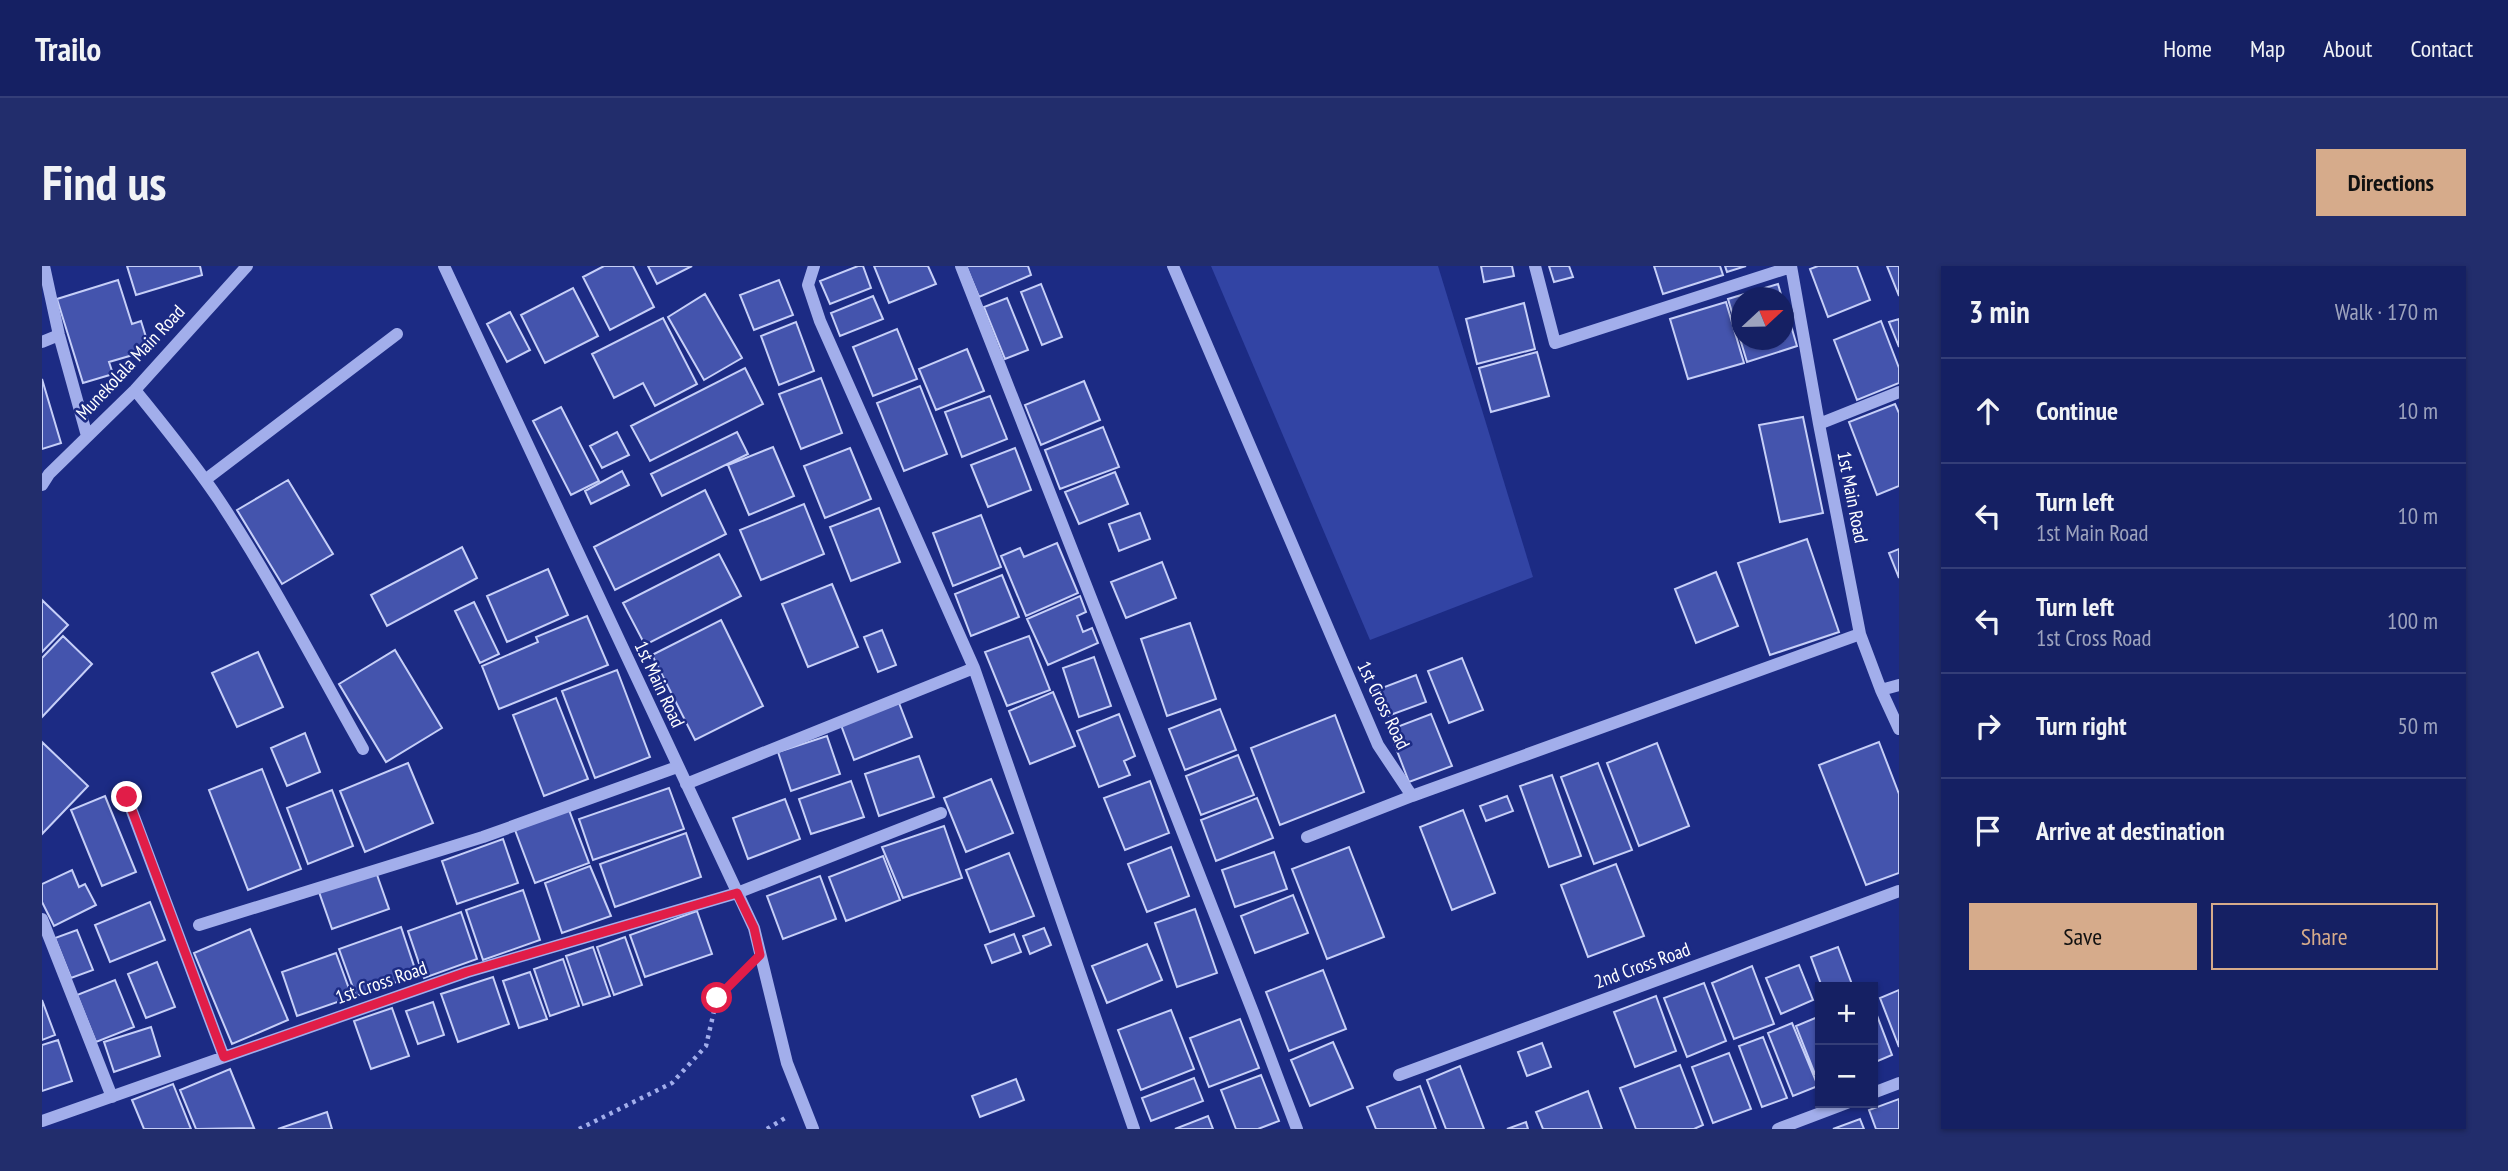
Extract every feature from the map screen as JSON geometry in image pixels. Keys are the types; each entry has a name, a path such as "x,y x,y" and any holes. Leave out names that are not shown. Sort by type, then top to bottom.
{"street":[{"path":"44,266 87,436"},
{"name":"Munekolala Main Road","path":"42,485 49,474 135,390 247,266"},
{"name":"1st Main Road","path":"444,266 754,928 787,1063 813,1129"},
{"path":"814,266 808,285 820,321 974,668 1134,1129"},
{"path":"961,266 1254,1012 1297,1129"},
{"name":"1st Cross Road","path":"1173,266 1378,745 1412,796"},
{"path":"1535,266 1555,343 1791,267"},
{"name":"1st Main Road","path":"1791,267 1860,634 1881,691 1899,729"},
{"path":"205,480 397,334"},
{"path":"42,342 60,335"},
{"path":"135,390 185,451 248,546 363,749"},
{"path":"1819,424 1899,392"},
{"path":"1307,837 1412,796 1860,634"},
{"path":"686,784 974,668"},
{"path":"1881,691 1899,685"},
{"path":"199,925 483,837 677,767"},
{"path":"127,797 224,1057"},
{"name":"1st Cross Road","path":"42,1121 467,972 737,893 941,813"},
{"name":"2nd Cross Road","path":"1399,1075 1899,891"},
{"path":"42,919 112,1097"},
{"path":"1878,1091 1899,1083"},
{"path":"1778,1129 1834,1108"}],"path":[{"path":"579,1129 672,1083 706,1046 717,998 760,955"}],"shaded area":[{"path":"1211,266 1438,266 1533,577 1370,640"}],"building":[{"path":"127,266 200,266 202,275 136,295"},
{"path":"604,266 633,266 654,307 610,330 583,277"},
{"path":"648,266 692,266 657,284"},
{"path":"863,266 871,288 830,304 820,281"},
{"path":"874,266 928,266 936,284 889,303"},
{"path":"966,266 1028,266 1031,275 979,297"},
{"path":"1481,266 1512,266 1514,276 1484,282"},
{"path":"1549,266 1569,266 1573,277 1554,282"},
{"path":"1654,266 1720,266 1723,275 1663,294"},
{"path":"1725,266 1746,266 1727,272"},
{"path":"1818,266 1857,266 1870,300 1828,317 1810,269"},
{"path":"1887,266 1899,266 1899,296"},
{"path":"118,280 132,324 141,321 150,350 109,362 113,374 83,383 57,299"},
{"path":"779,280 793,315 754,330 740,295"},
{"path":"1041,284 1062,337 1042,345 1021,292"},
{"path":"573,288 598,336 545,363 521,315"},
{"path":"705,294 742,358 704,380 668,317"},
{"path":"873,296 883,319 840,336 831,313"},
{"path":"1007,298 1028,350 1005,359 984,307"},
{"path":"1726,302 1731,319 1731,350 1740,350 1744,363 1688,379 1670,319"},
{"path":"1524,303 1535,349 1477,364 1466,319"},
{"path":"510,312 530,350 507,362 487,324"},
{"path":"663,318 697,384 655,406 643,383 614,398 592,354"},
{"path":"1899,319 1899,347 1889,322"},
{"path":"1881,321 1899,368 1899,383 1857,400 1834,340"},
{"path":"796,322 814,371 779,385 761,336"},
{"path":"897,329 917,379 873,396 853,347"},
{"path":"967,349 984,391 936,410 919,369"},
{"path":"1743,350 1784,350 1747,362"},
{"path":"1537,352 1549,396 1491,412 1479,368"},
{"path":"745,368 763,404 650,461 631,426"},
{"path":"821,378 842,433 801,449 779,394"},
{"path":"42,379 61,443 42,449"},
{"path":"1084,381 1100,420 1041,445 1025,405"},
{"path":"920,386 947,454 904,471 877,403"},
{"path":"990,396 1007,439 962,457 945,412"},
{"path":"1895,404 1899,413 1899,486 1877,495 1849,422"},
{"path":"561,407 599,481 571,495 533,421"},
{"path":"1803,417 1823,513 1780,522 1759,425"},
{"path":"1103,427 1119,467 1060,489 1045,450"},
{"path":"617,432 629,455 602,468 590,446"},
{"path":"737,432 748,454 662,496 651,474"},
{"path":"773,447 794,496 749,515 728,465"},
{"path":"850,448 871,499 825,518 804,466"},
{"path":"1015,448 1031,490 988,507 971,465"},
{"path":"622,471 629,485 591,504 585,491"},
{"path":"1115,472 1128,504 1079,524 1065,492"},
{"path":"288,480 333,554 282,584 237,510"},
{"path":"705,490 726,534 615,590 594,547"},
{"path":"804,504 824,554 761,580 740,530"},
{"path":"879,508 900,562 851,581 830,527"},
{"path":"1140,513 1150,539 1119,551 1109,524"},
{"path":"981,515 1001,567 953,586 933,533"},
{"path":"1807,539 1839,632 1770,655 1738,563"},
{"path":"1057,543 1078,593 1026,616 1001,556 1020,548 1024,557"},
{"path":"462,547 477,578 387,626 371,595"},
{"path":"1899,549 1899,578 1889,553"},
{"path":"719,554 741,596 645,645 623,603"},
{"path":"1162,562 1176,598 1126,618 1111,582"},
{"path":"548,569 568,615 507,642 487,596"},
{"path":"1716,572 1738,626 1696,643 1675,589"},
{"path":"1002,575 1019,617 971,636 955,594"},
{"path":"832,584 858,647 808,667 782,604"},
{"path":"1080,596 1086,612 1077,616 1083,632 1092,628 1098,643 1048,665 1027,619"},
{"path":"42,600 68,625 42,652"},
{"path":"474,602 499,654 480,663 455,611"},
{"path":"587,616 608,665 499,709 482,666 538,642 536,637"},
{"path":"721,620 763,706 695,740 652,655"},
{"path":"1190,623 1216,699 1167,716 1141,639"},
{"path":"882,630 896,665 878,672 864,637"},
{"path":"63,636 92,664 42,717 42,658"},
{"path":"1029,636 1050,690 1007,706 985,652"},
{"path":"395,650 442,728 386,762 339,684"},
{"path":"258,652 283,707 237,727 212,673"},
{"path":"1094,657 1111,706 1079,717 1063,668"},
{"path":"1462,658 1483,710 1449,723 1428,671"},
{"path":"617,670 650,757 595,778 562,691"},
{"path":"1416,675 1426,702 1385,717 1374,691"},
{"path":"1053,692 1075,746 1030,764 1009,711"},
{"path":"556,698 588,779 544,796 513,715"},
{"path":"899,703 912,737 854,760 841,725"},
{"path":"1220,709 1236,750 1185,770 1169,729"},
{"path":"1119,714 1135,756 1124,761 1130,775 1099,787 1077,731"},
{"path":"1431,714 1452,766 1409,782 1389,730"},
{"path":"1335,715 1364,792 1280,825 1251,748"},
{"path":"305,733 320,772 287,786 271,748"},
{"path":"827,736 840,774 791,791 778,752"},
{"path":"42,742 88,786 42,834"},
{"path":"1879,742 1899,794 1899,873 1866,885 1819,765"},
{"path":"1657,743 1689,826 1639,846 1607,763"},
{"path":"1238,755 1254,795 1201,815 1186,776"},
{"path":"919,756 934,797 879,816 865,774"},
{"path":"408,763 433,823 365,852 340,791"},
{"path":"1598,763 1632,850 1594,864 1561,777"},
{"path":"262,769 301,869 248,890 209,790"},
{"path":"1552,775 1581,856 1549,867 1520,786"},
{"path":"991,779 1013,833 966,852 944,798"},
{"path":"851,781 864,817 811,834 799,799"},
{"path":"1150,781 1169,833 1125,850 1104,798"},
{"path":"669,788 684,829 593,860 579,819"},
{"path":"332,790 353,846 308,864 287,808"},
{"path":"105,796 136,872 102,886 71,810"},
{"path":"1507,796 1513,811 1486,821 1480,806"},
{"path":"1257,798 1273,838 1216,861 1201,820"},
{"path":"785,799 800,839 748,859 733,818"},
{"path":"569,810 589,863 535,883 515,830"},
{"path":"1463,810 1495,893 1452,910 1420,827"},
{"path":"944,826 962,878 903,898 882,847"},
{"path":"686,833 701,877 615,907 600,864"},
{"path":"503,839 518,883 457,904 442,861"},
{"path":"1171,847 1189,896 1147,912 1128,864"},
{"path":"1349,847 1384,937 1327,959 1292,869"},
{"path":"1274,852 1287,889 1235,907 1222,870"},
{"path":"1009,853 1034,916 990,932 966,870"},
{"path":"883,856 900,900 846,921 829,877"},
{"path":"1616,864 1644,936 1588,957 1561,885"},
{"path":"590,866 611,916 562,933 545,883"},
{"path":"72,870 79,887 85,884 96,905 54,926 42,902 42,884"},
{"path":"376,872 389,909 332,929 319,892"},
{"path":"820,876 836,919 783,939 767,896"},
{"path":"523,890 540,940 483,960 466,910"},
{"path":"1293,895 1308,933 1255,953 1241,916"},
{"path":"150,902 165,940 110,962 95,925"},
{"path":"1195,909 1217,973 1177,987 1155,923"},
{"path":"697,911 712,954 645,977 630,935"},
{"path":"461,912 477,959 424,978 408,931"},
{"path":"401,927 417,975 356,996 339,949"},
{"path":"1044,928 1051,945 1030,954 1023,936"},
{"path":"250,929 288,1020 232,1044 194,953"},
{"path":"77,930 93,970 71,978 55,938"},
{"path":"1014,934 1021,952 992,963 985,945"},
{"path":"625,937 642,985 614,995 597,947"},
{"path":"1147,944 1162,980 1107,1003 1092,966"},
{"path":"593,947 610,996 583,1005 566,956"},
{"path":"1838,947 1851,982 1820,982 1811,957"},
{"path":"336,953 352,997 297,1016 282,972"},
{"path":"563,959 579,1006 550,1016 534,969"},
{"path":"157,962 175,1007 146,1018 128,974"},
{"path":"1799,965 1813,1000 1781,1014 1766,978"},
{"path":"1752,966 1774,1024 1734,1039 1712,983"},
{"path":"1323,970 1346,1029 1289,1051 1266,992"},
{"path":"530,972 547,1019 519,1028 503,981"},
{"path":"493,977 509,1024 458,1042 441,994"},
{"path":"115,980 134,1027 96,1042 77,995"},
{"path":"1704,983 1726,1041 1687,1057 1664,998"},
{"path":"1899,990 1899,1047 1880,998"},
{"path":"1656,996 1676,1051 1635,1067 1614,1012"},
{"path":"42,1000 55,1035 42,1040"},
{"path":"433,1002 444,1035 418,1044 406,1011"},
{"path":"392,1008 409,1056 371,1069 354,1021"},
{"path":"1171,1010 1194,1069 1141,1090 1118,1030"},
{"path":"1815,1018 1815,1074 1796,1026"},
{"path":"1878,1018 1892,1055 1878,1061"},
{"path":"1240,1019 1259,1068 1209,1087 1190,1038"},
{"path":"1792,1023 1815,1079 1815,1087 1793,1096 1768,1033"},
{"path":"151,1027 160,1056 114,1072 104,1042"},
{"path":"1763,1037 1787,1098 1762,1107 1739,1046"},
{"path":"58,1040 72,1081 42,1091 42,1045"},
{"path":"1333,1042 1353,1088 1310,1106 1291,1060"},
{"path":"1542,1043 1551,1067 1527,1076 1518,1052"},
{"path":"1729,1053 1751,1109 1713,1123 1692,1067"},
{"path":"1680,1065 1703,1125 1694,1129 1636,1129 1620,1088"},
{"path":"1460,1066 1484,1129 1446,1129 1427,1080"},
{"path":"230,1069 254,1128 196,1129 180,1090"},
{"path":"1261,1075 1279,1121 1258,1129 1236,1129 1221,1090"},
{"path":"1194,1078 1203,1101 1151,1121 1142,1098"},
{"path":"1016,1079 1024,1100 980,1117 972,1096"},
{"path":"173,1084 191,1129 144,1129 132,1100"},
{"path":"1420,1086 1436,1129 1376,1129 1367,1107"},
{"path":"1588,1091 1602,1129 1543,1129 1536,1112"},
{"path":"1899,1099 1899,1129 1876,1129 1869,1110"},
{"path":"327,1112 332,1129 278,1129"},
{"path":"1208,1116 1213,1129 1175,1129"},
{"path":"1860,1119 1864,1129 1833,1129"},
{"path":"1526,1122 1528,1129 1507,1129"}],"route":[{"path":"127,797 224,1057 467,972 737,893 754,928 760,955 717,998"}]}
